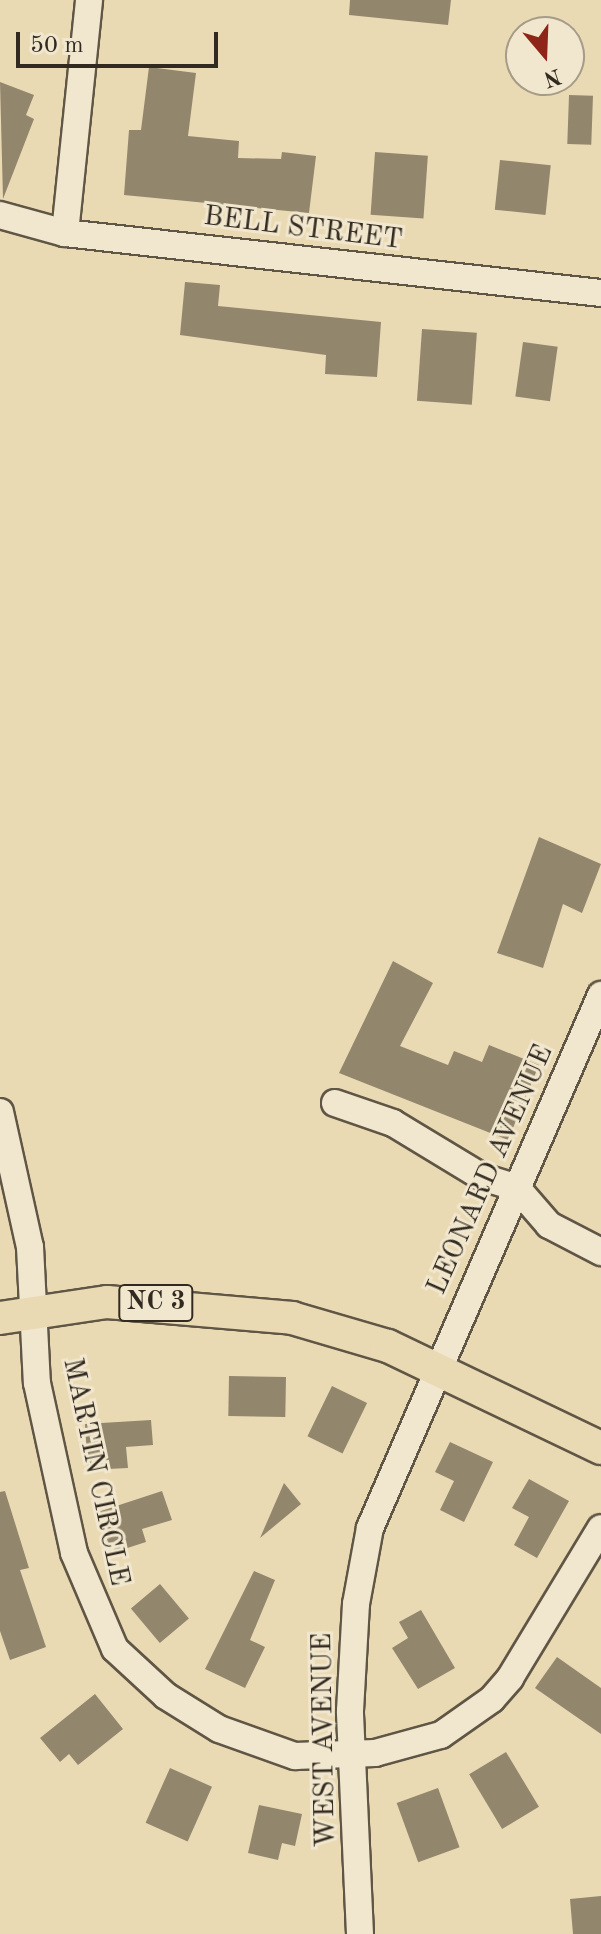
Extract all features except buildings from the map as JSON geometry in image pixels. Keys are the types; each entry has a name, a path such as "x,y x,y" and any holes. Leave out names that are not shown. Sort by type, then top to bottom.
{"main road":[{"name":"NC 3","path":"0,1318 35,1311 123,1302 292,1318 388,1346 601,1448"}],"street":[{"path":"65,233 89,0"},
{"name":"BELL STREET","path":"0,215 65,233 601,293"},
{"name":"LEONARD AVENUE","path":"439,1369 601,995"},
{"path":"335,1103 393,1123 482,1177 517,1188 549,1225 601,1252"},
{"name":"MARTIN CIRCLE","path":"0,1112 30,1247 37,1383 74,1553 115,1649 166,1696 219,1729 295,1756 352,1754 441,1735 492,1699 601,1528"},
{"name":"WEST AVENUE","path":"360,1934 352,1754 356,1604 370,1528 439,1369"}]}
